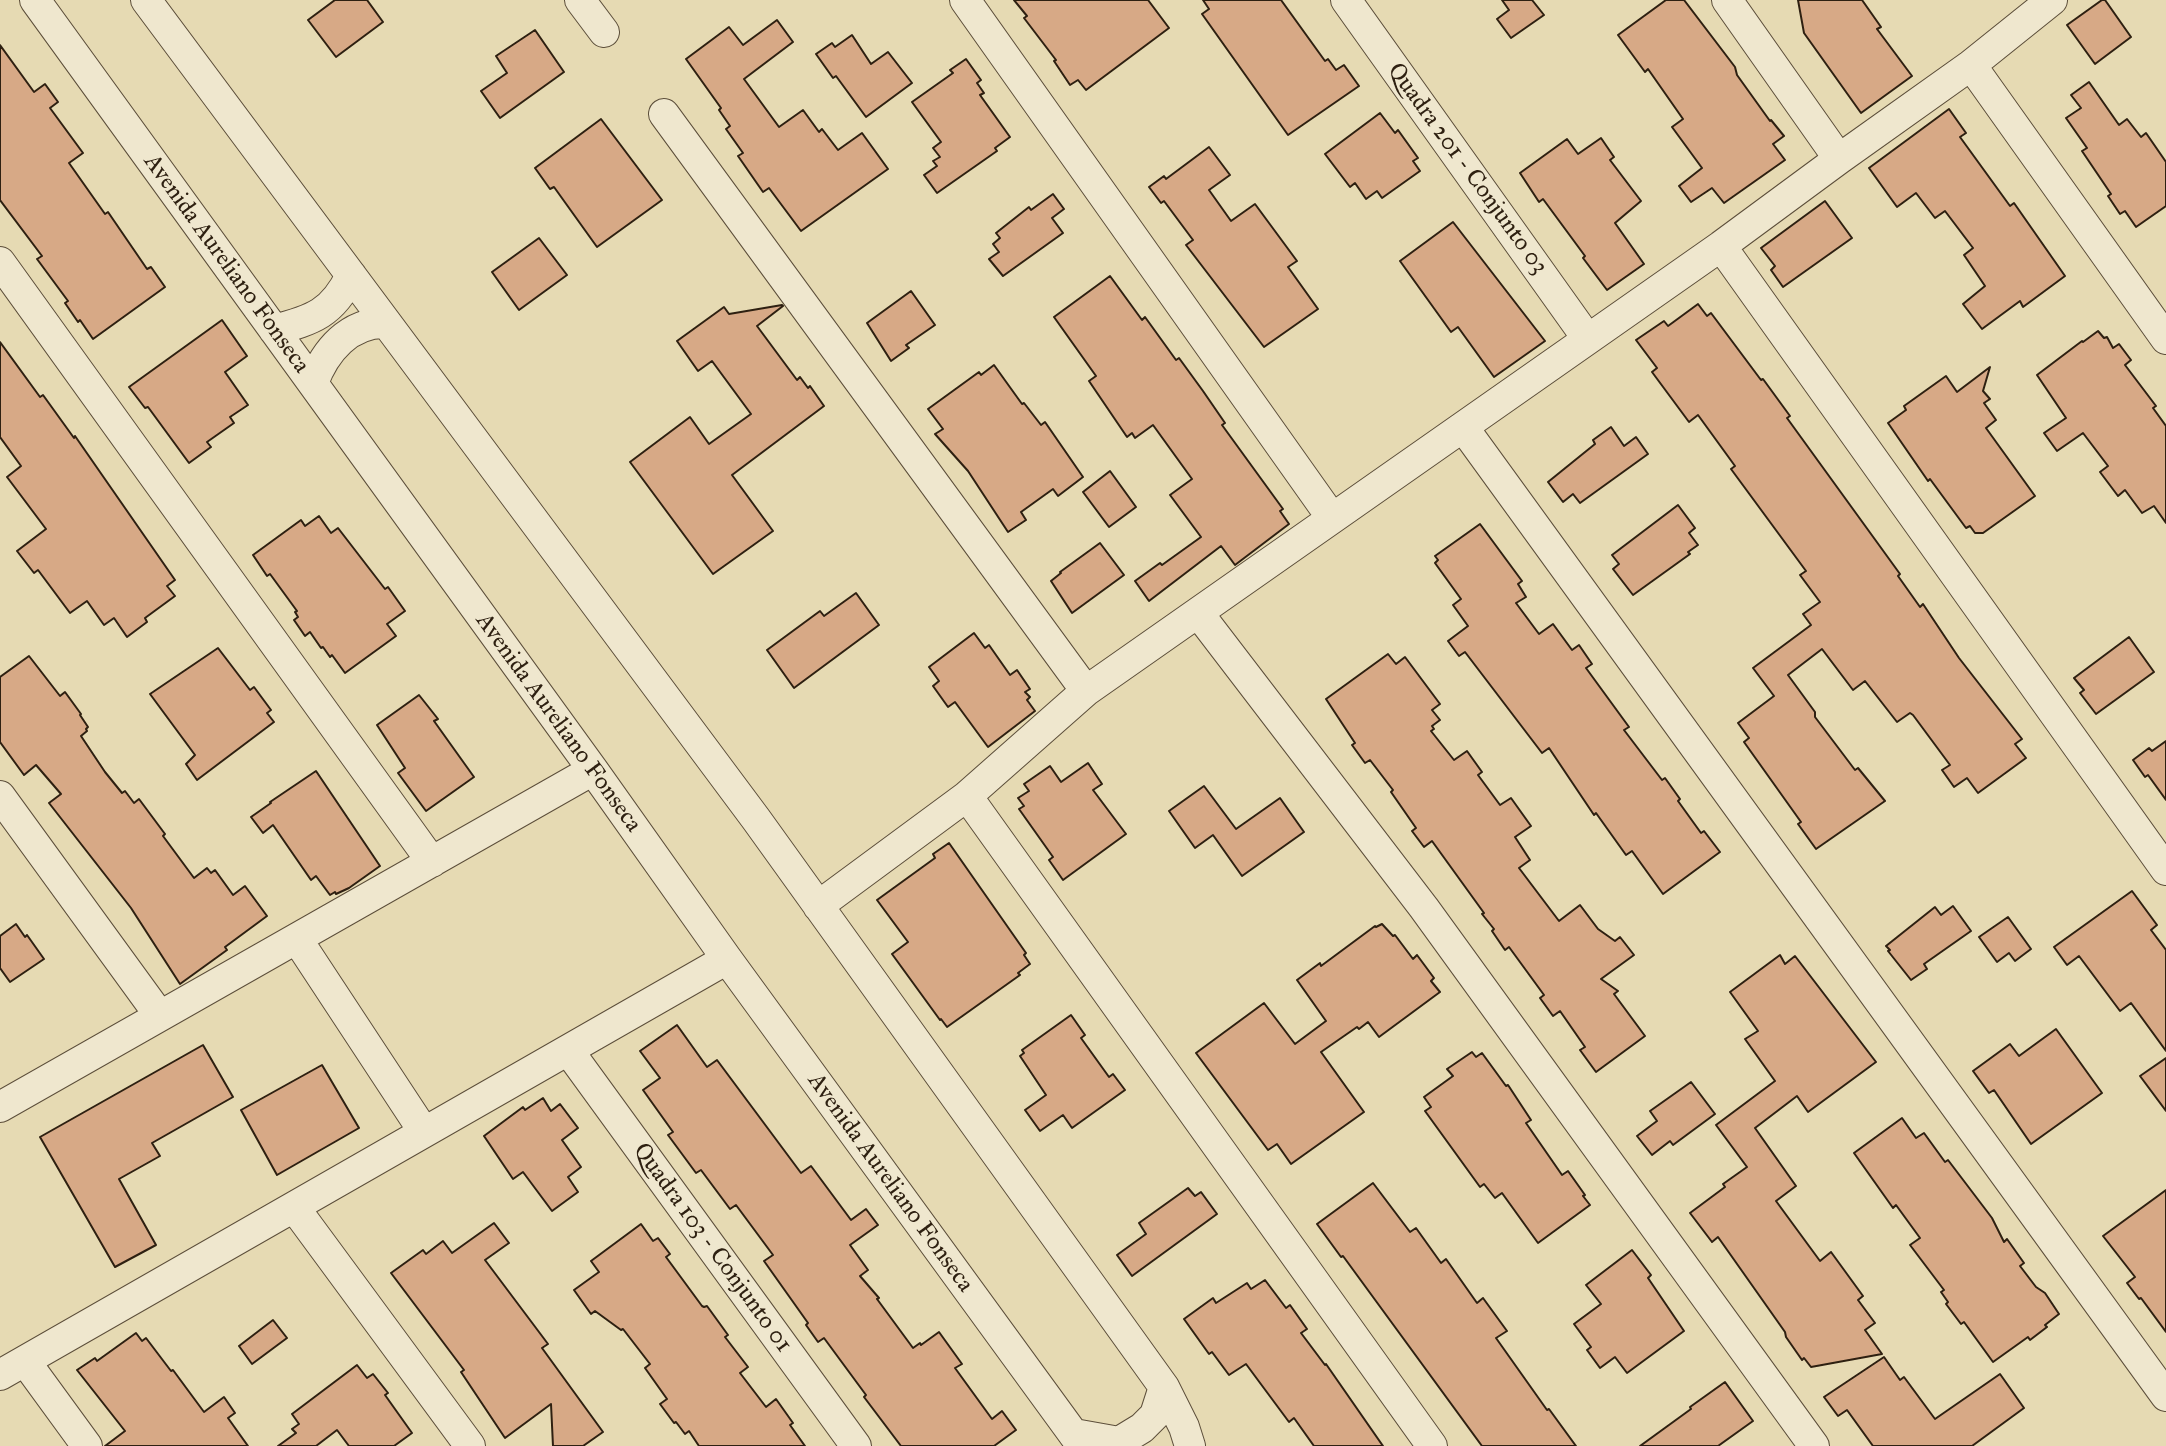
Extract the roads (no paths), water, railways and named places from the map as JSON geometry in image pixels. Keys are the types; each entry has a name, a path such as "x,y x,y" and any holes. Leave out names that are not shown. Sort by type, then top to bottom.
{"street":[{"name":"Avenida Aureliano Fonseca","path":"35,0 727,959 1078,1440"},
{"path":"146,0 748,808 1164,1387 1184,1427 1189,1446"},
{"path":"580,0 604,32"},
{"path":"965,0 1332,518"},
{"name":"Quadra 201 - Conjunto 03","path":"1346,0 1587,338"},
{"path":"1727,0 1839,159"},
{"path":"818,906 967,796 1086,691 1721,246 1971,65 2052,0"},
{"path":"1971,65 2166,339"},
{"path":"664,114 1086,691"},
{"path":"1721,246 2166,870"},
{"path":"0,262 432,862"},
{"path":"274,330 310,319 329,307 341,295 351,275"},
{"path":"313,383 320,365 341,339 365,326 386,323"},
{"path":"1463,427 2166,1396"},
{"path":"1199,614 1424,908 1814,1446"},
{"path":"0,1107 593,770"},
{"path":"0,796 160,1017"},
{"path":"967,796 1432,1446"},
{"path":"297,939 424,1132"},
{"path":"87,1446 13,1368 727,959"},
{"name":"Quadra 103 - Conjunto 01","path":"568,1050 856,1446"},
{"path":"294,1207 470,1446"},
{"path":"1078,1440 1119,1442 1142,1428 1155,1415 1164,1387"}]}
